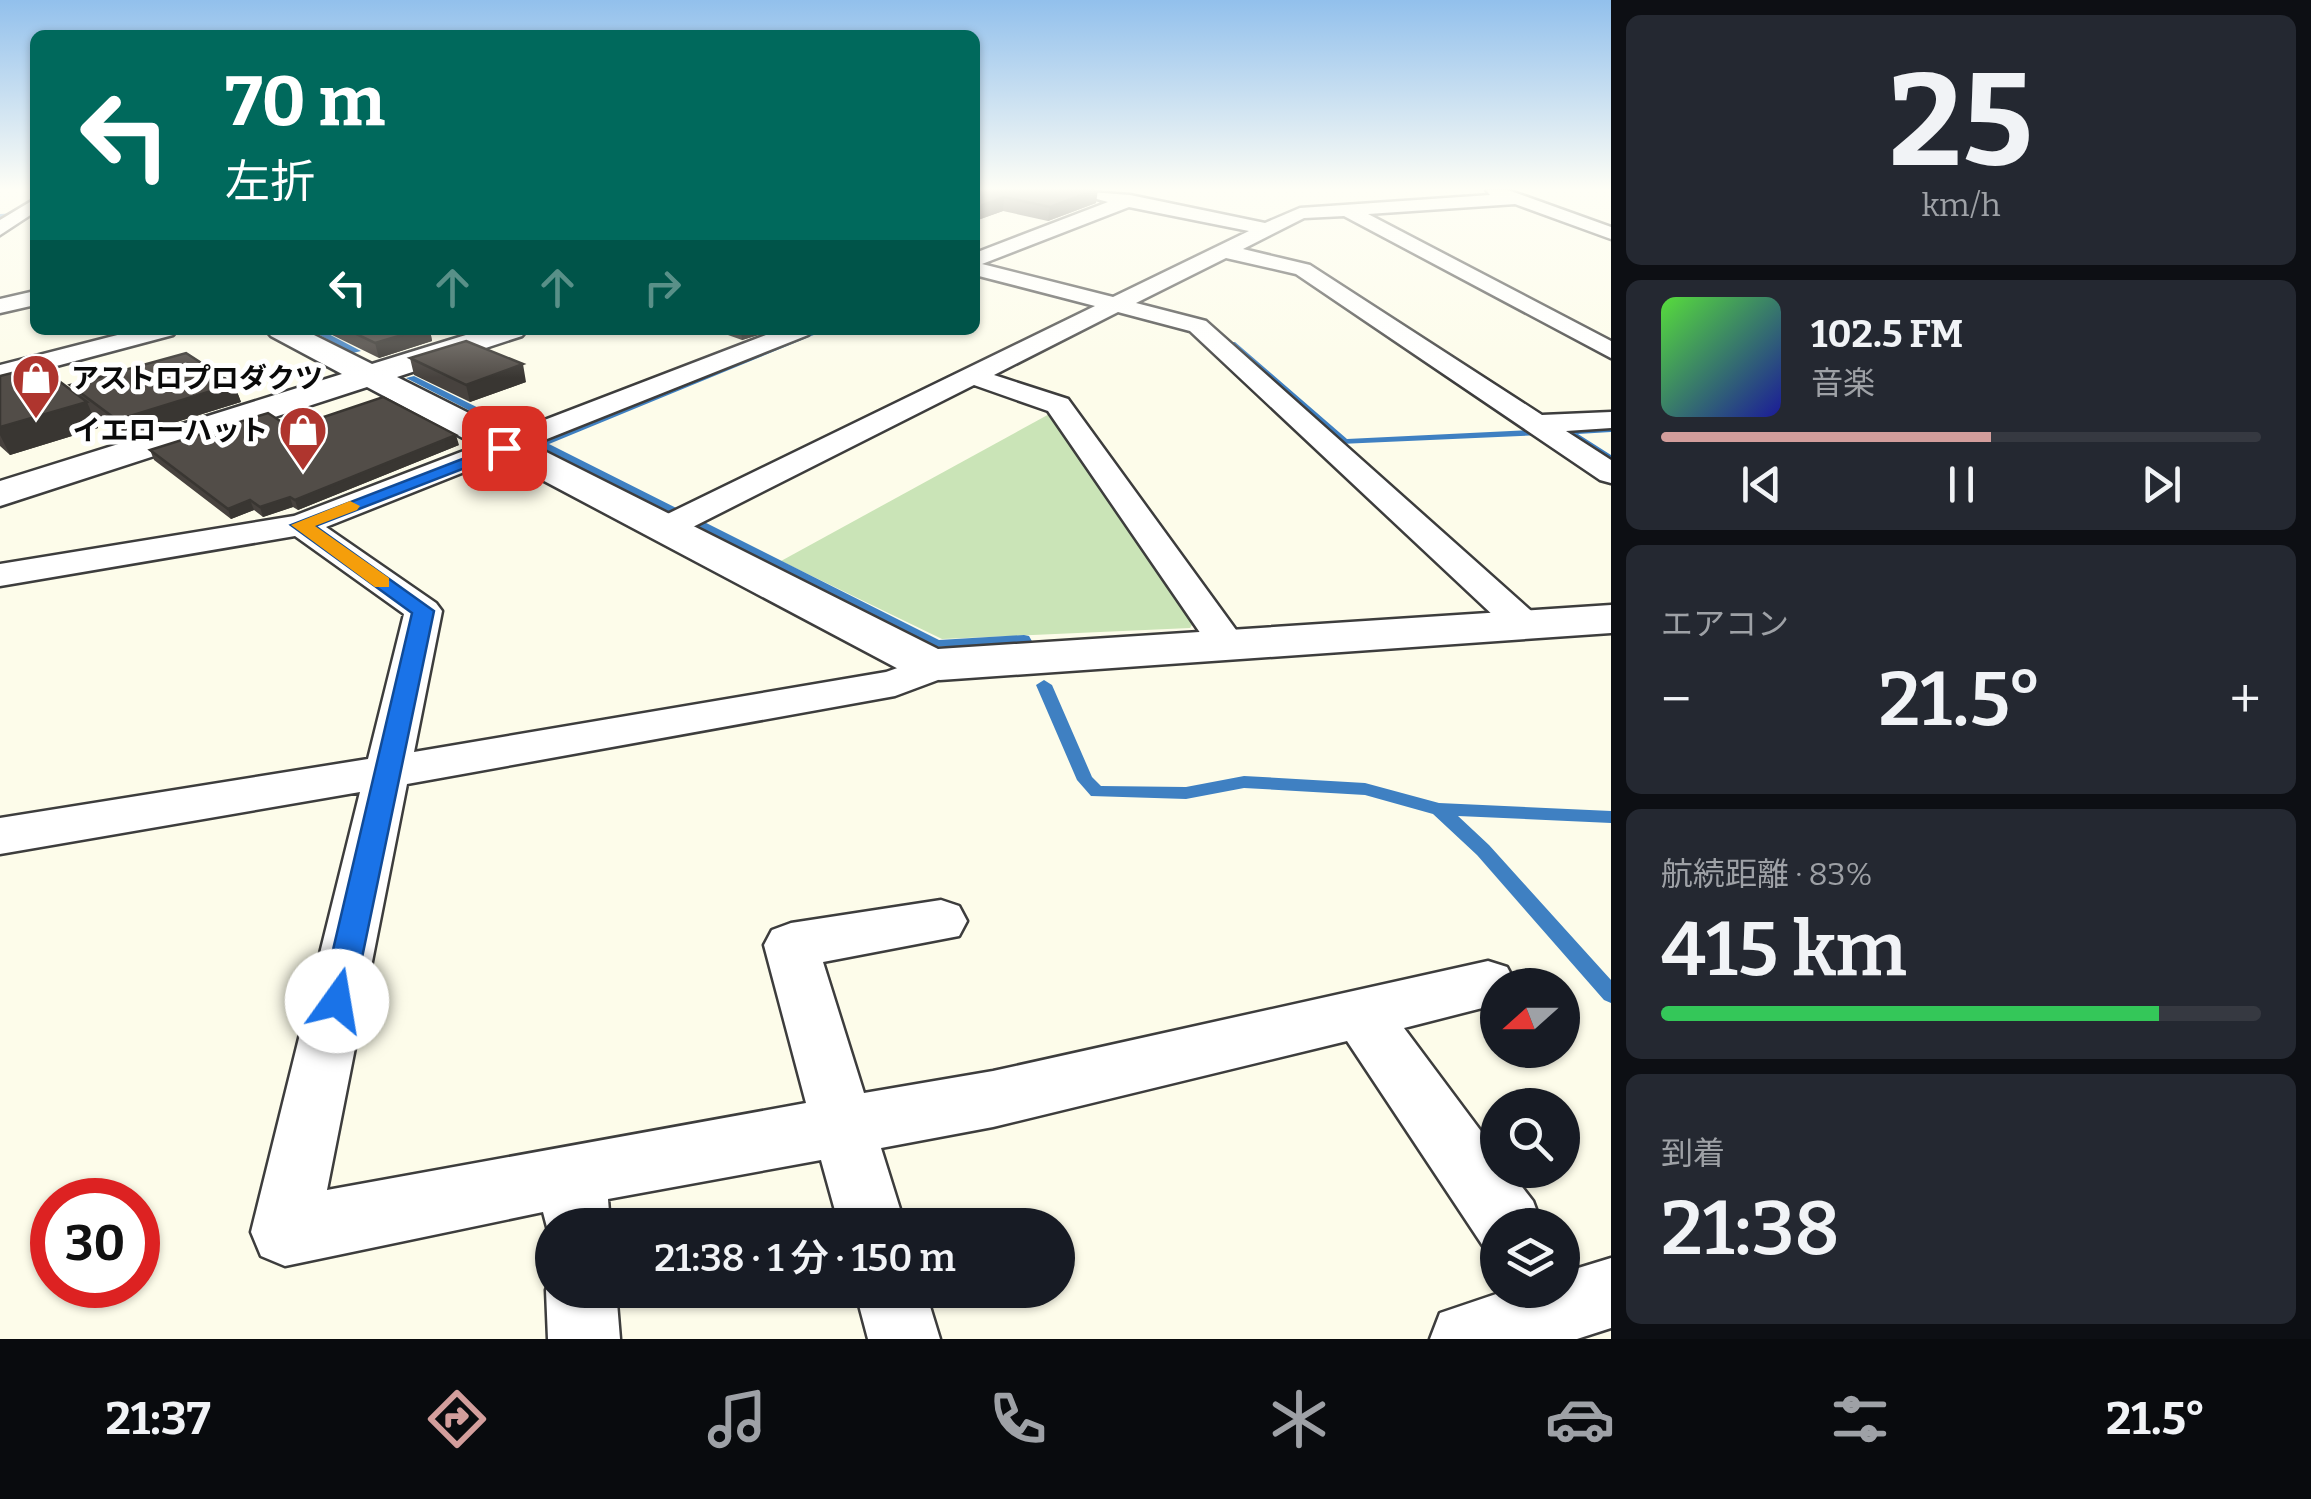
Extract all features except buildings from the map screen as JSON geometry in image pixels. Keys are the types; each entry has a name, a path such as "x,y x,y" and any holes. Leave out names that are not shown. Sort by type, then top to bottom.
{"street":[{"path":"678,522 1221,252"},
{"path":"1231,252 1303,269 1611,474"},
{"path":"1427,252 1611,351"},
{"path":"980,269 1198,326 1524,625"},
{"path":"0,306 30,299"},
{"path":"0,373 146,335"},
{"path":"290,335 358,371 521,441 678,522 908,656 940,665"},
{"path":"0,494 453,335"},
{"path":"0,475 493,335"},
{"path":"0,575 300,525 787,335"},
{"path":"972,376 1058,405 1228,646"},
{"path":"1544,429 1611,420"},
{"path":"300,525 423,611 284,1232 576,1200 844,1126 993,1099 1480,986"},
{"path":"0,836 885,685 940,665 1611,619"},
{"path":"867,1208 791,945 942,921"},
{"path":"1360,1012 1497,1208"},
{"path":"582,1308 584,1339"},
{"path":"895,1308 904,1339"},
{"path":"1466,1339 1548,1308"}],"green space":[{"path":"1053,412 1195,620 1190,628 942,639 781,561"}],"waterway":[{"path":"324,335 356,351"},
{"path":"541,443 810,335"},
{"path":"1232,344 1344,442 1611,429"},
{"path":"411,378 937,644 1024,639 1026,643"},
{"path":"1568,432 1611,460"},
{"path":"1044,685 1085,780 1097,792 1186,793 1244,782 1365,789 1439,809"},
{"path":"1439,809 1611,817"},
{"path":"1439,809 1483,850 1611,994"}],"slow traffic":[{"path":"350,506 300,525 382,583"}],"place":[{"name":"アストロプロダクツ","path":"36,420"},
{"name":"イエローハット","path":"303,472"}],"route":[{"path":"337,1001 423,611 300,525 504,448"}]}
